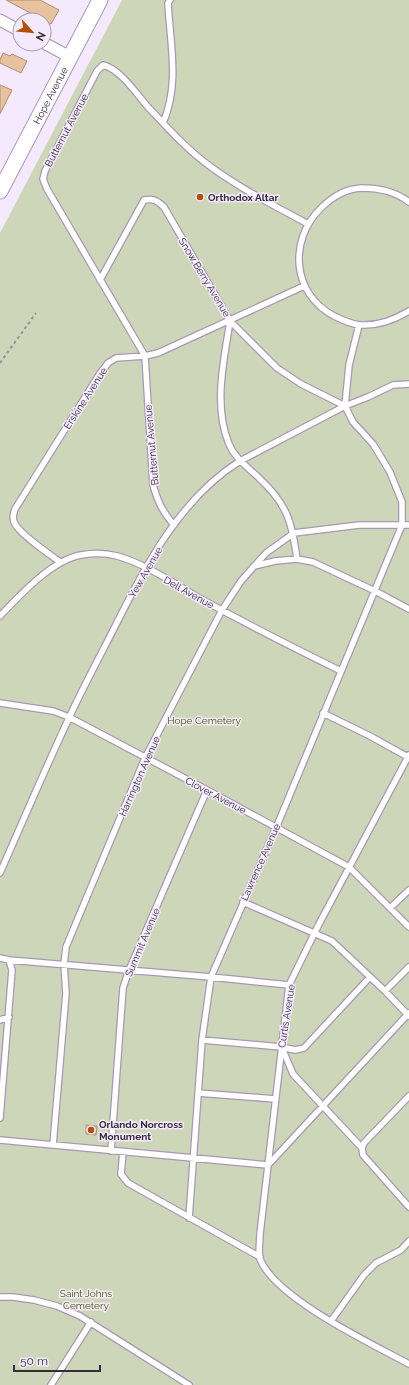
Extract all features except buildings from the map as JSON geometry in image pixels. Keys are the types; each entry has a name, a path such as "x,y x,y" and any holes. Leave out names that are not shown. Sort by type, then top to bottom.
{"main road":[{"name":"Hope Avenue","path":"0,192 100,0"}],"street":[{"path":"0,20 12,27"},
{"path":"52,47 70,57"}],"lane":[{"path":"163,123 169,110 172,96 173,64 168,3 170,0"},
{"name":"Butternut Avenue","path":"174,525 164,514 158,502 153,485 144,356 47,189 43,179 45,171 97,71 103,65 110,66 163,123 210,166 232,182 308,224"},
{"path":"409,202 390,192 374,188 355,189 335,196 318,211 308,224 300,247 299,258 304,286 311,298 330,314 340,319 359,325 376,324 396,319 409,311"},
{"name":"Snow Berry Avenue","path":"100,280 144,200 149,199 157,201 164,207 230,321 277,368 301,384 345,406"},
{"name":"Erskine Avenue","path":"60,562 24,534 14,523 13,516 15,509 108,363 120,357 144,356 158,353 304,286"},
{"path":"230,321 222,377 223,424 230,445 240,461 271,489 283,506 294,533 297,559"},
{"path":"359,325 349,365 345,406 353,422 373,444 390,472 402,502 402,525"},
{"name":"Yew Avenue","path":"0,873 69,717 145,568 174,525 207,486 226,470 240,461 345,406 393,385 409,384"},
{"name":"Harrington Avenue","path":"53,1145 66,993 64,965 66,947 145,758 222,610 240,581 266,553 294,533 360,525 409,525"},
{"name":"Lawrence Avenue","path":"189,1218 202,1040 211,977 276,828 402,525"},
{"name":"Dell Avenue","path":"0,616 38,579 60,562 80,555 98,553 118,557 145,568 292,647 341,671"},
{"path":"254,566 275,561 297,559 313,562 375,591 409,609"},
{"name":"Clover Avenue","path":"0,703 53,711 69,717 350,867 409,927"},
{"path":"323,713 408,756"},
{"name":"Curtis Avenue","path":"260,1258 260,1234 289,985 408,756"},
{"name":"Summit Avenue","path":"111,1151 123,988 129,970 207,790"},
{"path":"390,908 409,890"},
{"path":"0,1140 268,1165 408,1014 332,941 243,902"},
{"path":"0,958 289,985"},
{"path":"0,1118 12,970 9,960"},
{"path":"385,991 409,967"},
{"path":"202,1040 281,1047 295,1050 304,1048 370,977"},
{"path":"0,1020 9,1017"},
{"path":"281,1047 294,1074 362,1148"},
{"path":"198,1093 275,1099"},
{"path":"409,1096 364,1143 362,1148 363,1155 409,1207"},
{"path":"123,1152 121,1174 128,1183 260,1258 268,1274 298,1300 331,1321 409,1364"},
{"path":"331,1321 368,1271 376,1263 401,1250 409,1241"},
{"path":"0,1297 13,1297 57,1306 91,1322 189,1385"},
{"path":"51,1385 91,1322"}],"path":[{"path":"0,363 36,313"}],"green space":[{"name":"Hope Cemetery","path":"122,0 409,0 409,1385 0,1385 0,233"}],"place":[{"name":"Orthodox Altar","path":"200,197"},
{"name":"Orlando Norcross Monument","path":"91,1130"}],"park label":[{"name":"Saint Johns Cemetery","path":"86,1298"}]}
